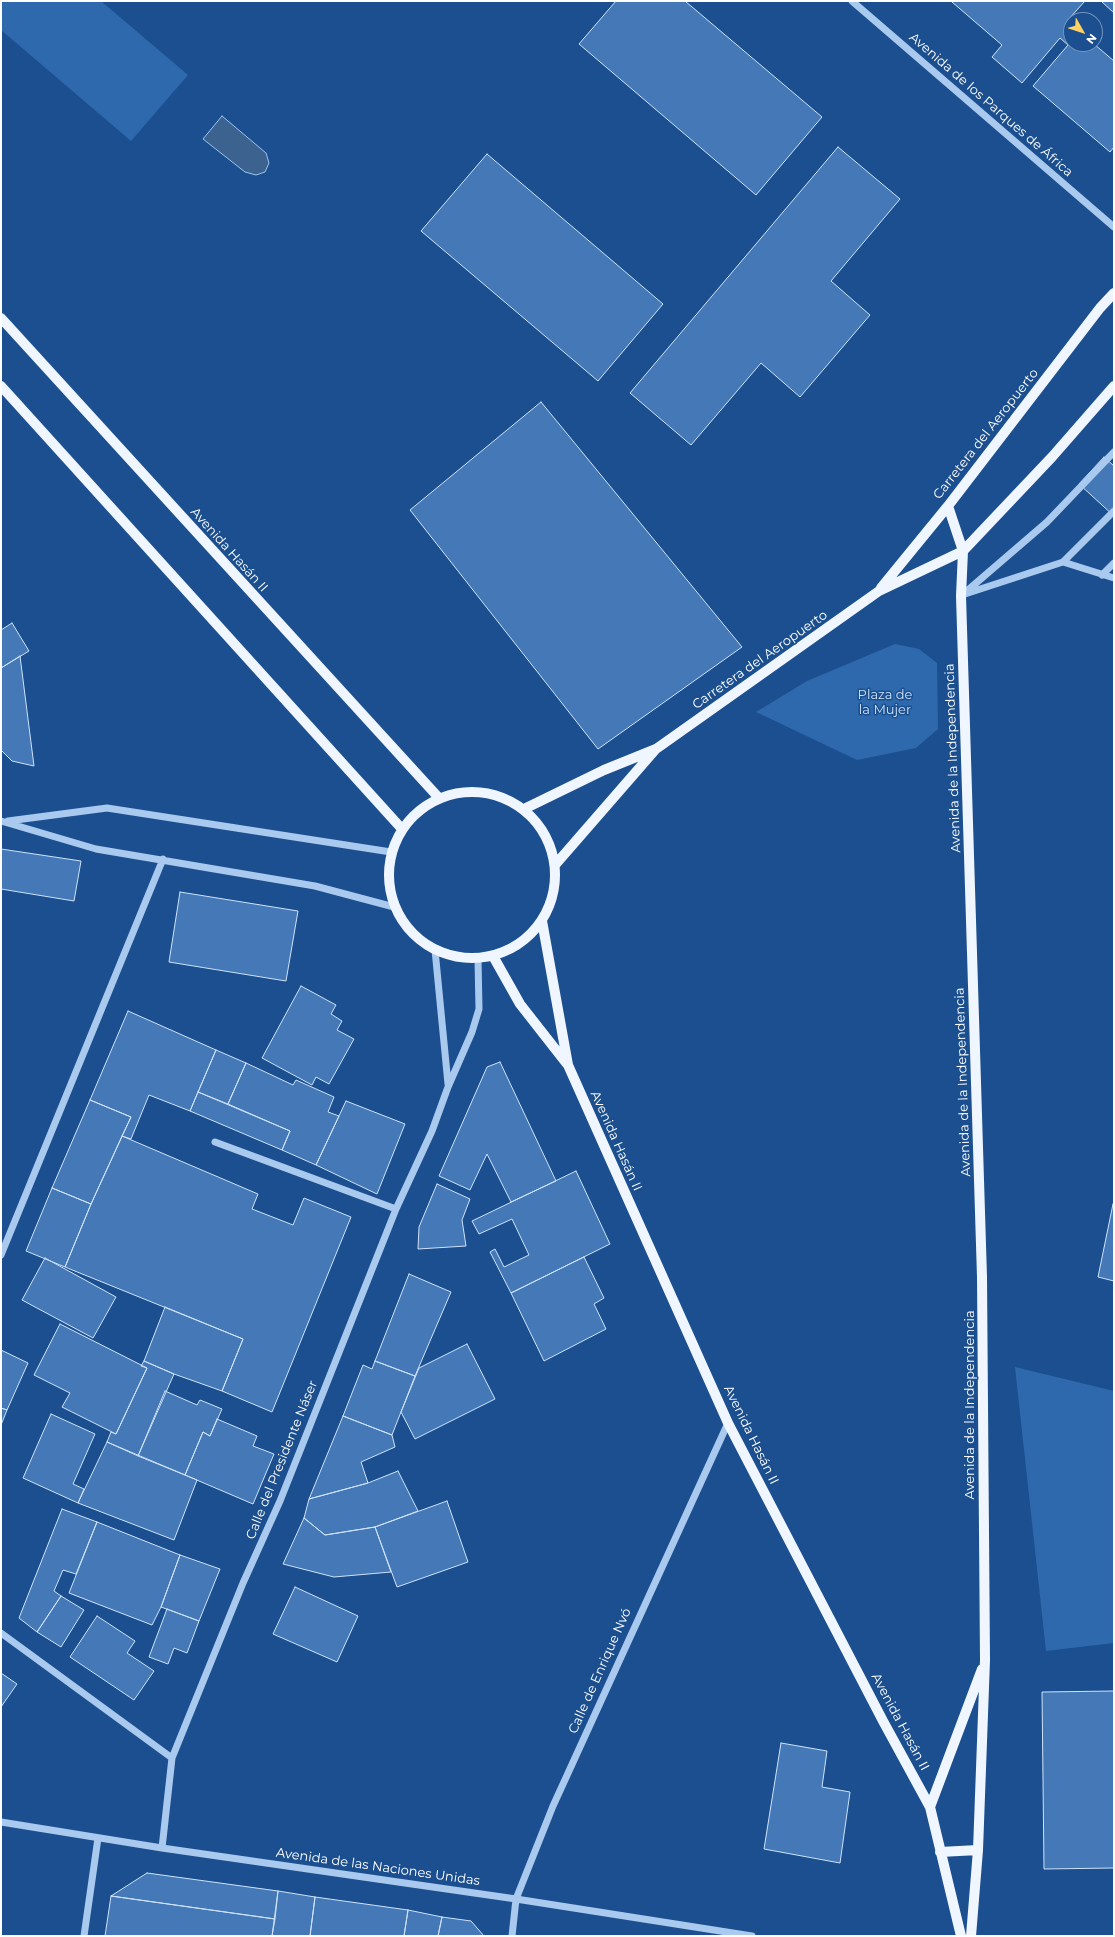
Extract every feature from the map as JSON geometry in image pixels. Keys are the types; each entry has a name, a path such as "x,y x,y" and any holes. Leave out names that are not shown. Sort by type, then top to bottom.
{"main road":[{"name":"Carretera del Aeropuerto","path":"879,591 948,506 1100,308 1114,293"},
{"name":"Avenida Hasán II","path":"1,318 439,798"},
{"path":"1,386 402,829"},
{"name":"Carretera del Aeropuerto","path":"524,809 604,770 656,749 879,591 964,551 1052,457 1113,388"},
{"name":"Avenida de la Independencia","path":"948,506 964,551 961,596 982,1277 985,1660 978,1850 971,1936"},
{"name":"Carretera del Aeropuerto","path":"555,865 656,749"},
{"path":"460,792 483,792 504,798 524,809 539,825 549,844 555,865 555,884 550,904 542,921 528,937 512,949 494,956 478,959 456,958 435,950 418,939 409,930 394,907 389,889 391,852 402,829 418,811 439,798 460,792"},
{"name":"Avenida Hasán II","path":"542,921 568,1065 728,1422 883,1721 930,1806"},
{"name":"Avenida Hasán II","path":"494,956 520,1004 568,1065"},
{"name":"Avenida de la Independencia","path":"930,1806 985,1660"},
{"path":"930,1806 961,1936"},
{"path":"940,1852 978,1850"}],"street":[{"name":"Avenida de los Parques de África","path":"852,1 1114,228"},
{"path":"961,596 1047,522 1114,452"},
{"path":"961,596 1063,562 1114,511"},
{"path":"1063,562 1114,578"},
{"path":"1102,574 1114,563"},
{"path":"2,820 108,808 391,852"},
{"path":"2,820 96,849 163,859 315,886 394,907"},
{"path":"1,1255 163,859"},
{"name":"Calle del Presidente Náser","path":"435,950 448,1087"},
{"name":"Calle del Presidente Náser","path":"162,1848 172,1758 243,1583 280,1501 396,1209 432,1131 448,1087 472,1032 479,1009 478,959"},
{"path":"215,1142 396,1209"},
{"name":"Calle de Enrique Nvó","path":"512,1936 516,1899 553,1806 728,1422"},
{"path":"1,1633 172,1758"},
{"name":"Avenida de las Naciones Unidas","path":"1,1822 162,1848 516,1899 752,1936"},
{"path":"84,1936 98,1838"}],"green space":[{"path":"4,1 101,1 188,75 131,141 1,30 1,4"},
{"name":"Plaza de la Mujer","path":"895,644 919,649 937,663 938,729 916,748 857,760 756,712 807,681"},
{"path":"1015,1367 1114,1391 1114,1643 1046,1651"}],"shaded area":[{"path":"222,116 266,153 269,163 265,172 256,175 245,172 203,139"}],"building":[{"path":"616,1 685,1 822,117 756,195 579,44"},
{"path":"1085,1 1075,12 1063,12 1063,41 1060,38 1022,83 992,57 1002,45 952,2"},
{"path":"1101,1 1114,1 1114,13"},
{"path":"1063,51 1103,52 1114,61 1114,147 1110,152 1033,86"},
{"path":"838,147 900,199 831,281 870,315 800,397 761,363 691,445 630,393"},
{"path":"487,154 663,304 598,381 421,231"},
{"path":"541,402 742,647 598,749 410,510"},
{"path":"1104,457 1114,466 1114,516 1079,484"},
{"path":"12,623 29,651 1,668 1,630"},
{"path":"20,656 34,766 12,761 1,750 1,668"},
{"path":"1,849 81,861 74,901 1,889"},
{"path":"180,892 298,911 286,981 169,962"},
{"path":"301,986 336,1005 331,1014 342,1021 337,1030 354,1039 329,1084 316,1077 312,1085 262,1058"},
{"path":"128,1011 216,1050 190,1111 149,1095 131,1139 122,1136 131,1117 90,1100"},
{"path":"216,1050 246,1063 228,1104 198,1092"},
{"path":"500,1062 556,1181 511,1202 487,1154 470,1190 439,1176 487,1067"},
{"path":"246,1063 293,1085 296,1080 334,1097 328,1112 339,1116 316,1165 282,1150 290,1131 228,1104"},
{"path":"198,1092 290,1131 282,1150 190,1111"},
{"path":"90,1100 131,1117 91,1204 52,1188"},
{"path":"346,1101 405,1124 377,1194 316,1165"},
{"path":"122,1136 258,1194 252,1209 293,1225 304,1198 351,1217 272,1412 222,1391 243,1339 65,1267 91,1204"},
{"path":"576,1171 610,1244 511,1293 490,1252 495,1249 504,1267 529,1255 512,1219 479,1234 472,1221"},
{"path":"437,1184 470,1199 462,1220 466,1246 418,1249 419,1227"},
{"path":"52,1188 91,1204 65,1267 26,1251"},
{"path":"1114,1204 1114,1281 1098,1277"},
{"path":"584,1257 604,1298 594,1304 606,1329 544,1361 511,1293"},
{"path":"45,1258 116,1297 93,1338 22,1300"},
{"path":"409,1274 451,1292 415,1376 375,1361"},
{"path":"165,1307 243,1339 222,1391 174,1374 144,1361"},
{"path":"60,1324 147,1368 116,1434 62,1407 70,1393 34,1375"},
{"path":"467,1344 495,1399 415,1439 401,1412 419,1368"},
{"path":"1,1350 28,1363 7,1410 1,1408"},
{"path":"144,1361 174,1374 138,1456 107,1442 111,1432 116,1434 147,1368 141,1366"},
{"path":"375,1361 415,1376 392,1435 343,1416 363,1365 372,1369"},
{"path":"165,1391 197,1405 200,1400 222,1409 210,1436 203,1432 185,1475 138,1456"},
{"path":"1,1408 7,1410 1,1425"},
{"path":"51,1414 95,1434 73,1484 84,1489 78,1503 23,1478"},
{"path":"343,1416 392,1435 395,1447 361,1462 368,1483 309,1499"},
{"path":"217,1419 257,1436 253,1446 274,1454 253,1504 185,1475 203,1432 210,1436"},
{"path":"107,1442 197,1480 174,1540 78,1503"},
{"path":"398,1471 418,1511 375,1527 325,1535 304,1518 309,1499 368,1483"},
{"path":"447,1501 468,1562 397,1587 375,1527"},
{"path":"62,1509 97,1522 76,1574 63,1570 54,1591 61,1596 37,1632 19,1618"},
{"path":"304,1518 325,1535 375,1527 391,1572 334,1577 283,1564"},
{"path":"97,1522 180,1555 161,1607 152,1625 69,1593"},
{"path":"180,1555 220,1569 199,1621 161,1607"},
{"path":"295,1587 358,1616 337,1662 273,1634"},
{"path":"61,1596 84,1610 61,1647 37,1632"},
{"path":"167,1609 199,1621 187,1653 174,1648 168,1664 149,1657"},
{"path":"97,1616 135,1641 127,1653 154,1671 134,1700 70,1657"},
{"path":"1,1673 17,1684 1,1707"},
{"path":"1114,1691 1114,1868 1044,1869 1042,1692"},
{"path":"781,1743 827,1751 822,1787 850,1792 840,1863 764,1849"},
{"path":"147,1873 278,1891 275,1919 111,1896"},
{"path":"278,1891 315,1897 310,1936 272,1936"},
{"path":"111,1896 275,1919 272,1936 105,1936"},
{"path":"315,1897 408,1910 404,1936 310,1936"},
{"path":"408,1910 442,1917 438,1936 404,1936"},
{"path":"442,1917 471,1921 484,1936 438,1936"}]}
